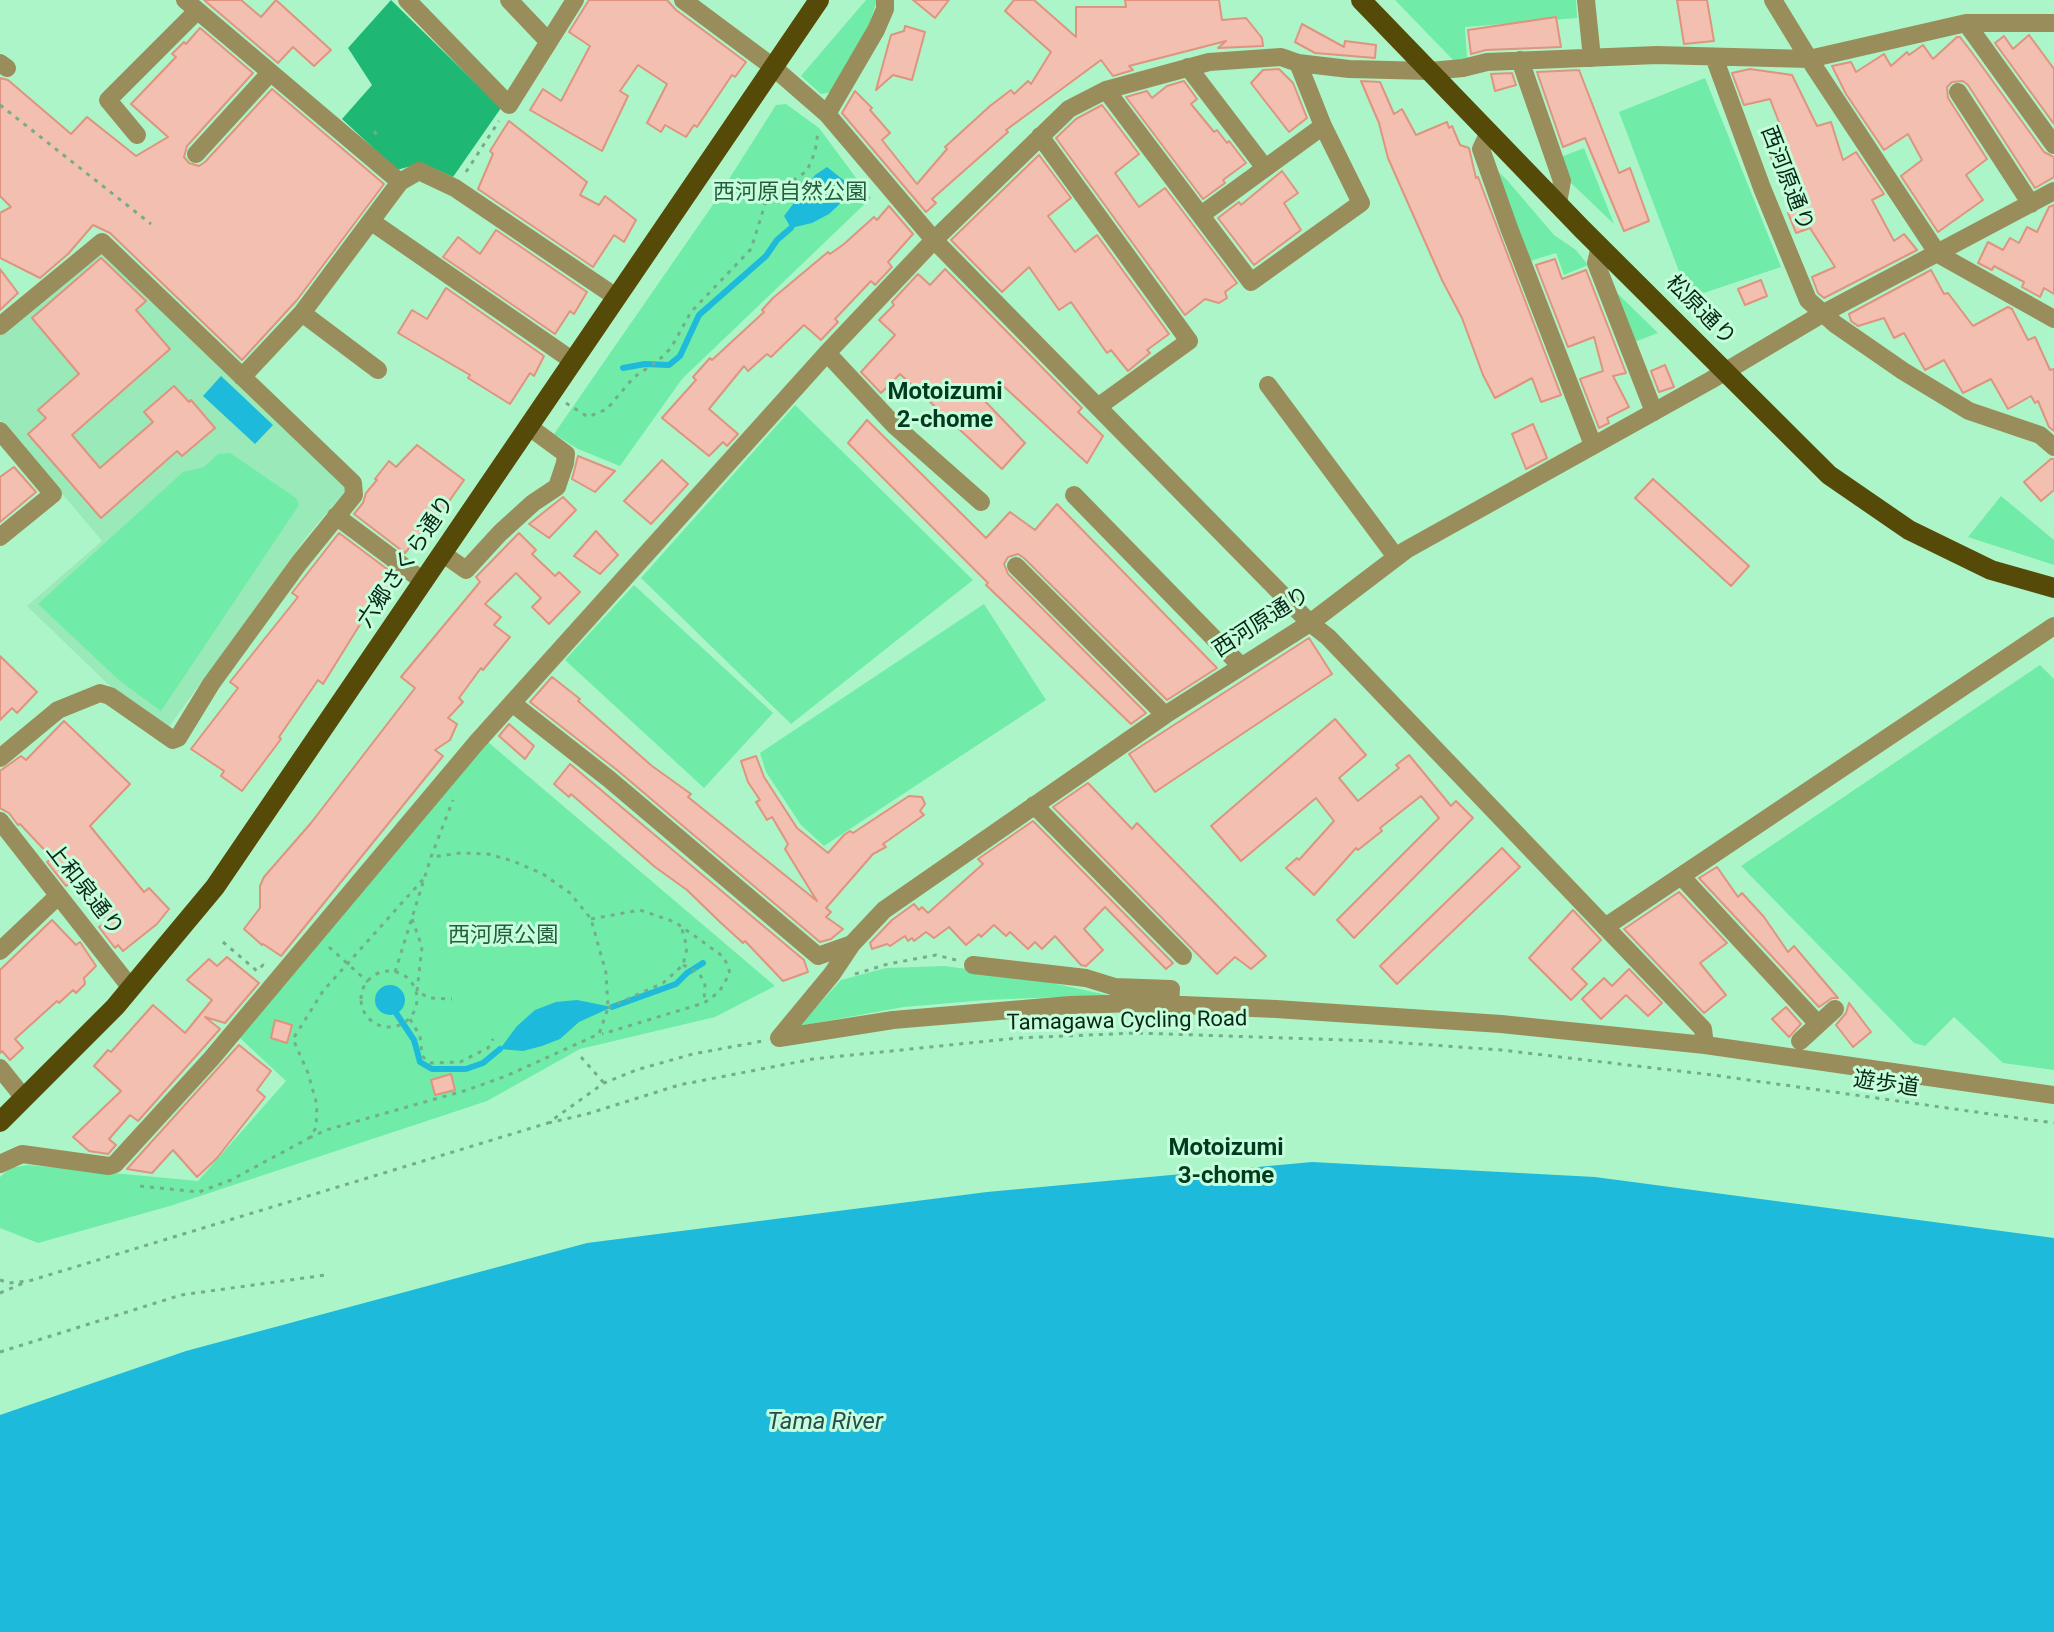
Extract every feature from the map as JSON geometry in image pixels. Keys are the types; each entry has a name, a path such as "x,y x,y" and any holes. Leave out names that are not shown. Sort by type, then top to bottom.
{"main road":[{"name":"六郷さくら通り","path":"0,1122 131,988 215,887 819,0"},
{"name":"松原通り","path":"1361,0 1600,246 1829,475 1909,530 1991,570 2054,588"}],"street":[{"path":"407,0 509,105 547,40 575,0"},
{"path":"509,0 547,40"},
{"path":"683,0 773,67 827,114 934,240 1310,623 1328,637 1703,1029 1705,1045"},
{"path":"827,114 876,30 885,9 885,0"},
{"path":"1586,0 1592,58"},
{"path":"1773,0 1938,254 2054,319"},
{"path":"137,135 108,100 191,5 400,182"},
{"path":"1966,23 2054,145"},
{"path":"0,1164 22,1154 109,1166 115,1164 211,1059 440,785 827,353 934,240 1069,109 1106,90 1209,62 1281,57 1298,63 1349,69 1430,71 1487,62 1681,54 1809,59 1966,23 2054,23"},
{"name":"西河原通り","path":"1714,57 1762,188 1808,300 1822,314 1903,371 1969,411 2049,437"},
{"path":"1520,60 1562,181 1558,203"},
{"path":"1106,90 1251,282 1361,203 1323,126 1298,63"},
{"path":"1188,67 1265,168"},
{"path":"196,154 269,74"},
{"path":"1958,92 2031,204"},
{"path":"1201,215 1323,126"},
{"path":"1489,132 1481,149 1593,445"},
{"path":"1040,136 1189,341 1099,406"},
{"path":"242,377 302,313 400,182 419,171 455,188 616,297"},
{"path":"1822,314 2054,191"},
{"path":"372,222 573,361"},
{"path":"0,326 102,242 353,483 354,495 211,684 178,738 173,740 110,696 100,693 58,710 0,758"},
{"path":"1600,246 1596,263 1654,412"},
{"path":"302,313 378,370"},
{"name":"西河原通り","path":"779,1038 852,944 884,910 1034,805 1240,665 1310,623 1396,557 1822,314"},
{"path":"827,353 895,426 981,502"},
{"path":"1268,385 1396,557"},
{"path":"442,553 466,570 500,533 533,503 557,487 566,454 528,426"},
{"path":"0,431 53,494 0,537"},
{"path":"1074,495 1240,665"},
{"path":"336,516 423,581"},
{"path":"1016,566 1165,715"},
{"path":"1605,927 2054,626"},
{"path":"512,703 609,779 818,956 852,944"},
{"path":"1034,805 1183,956"},
{"name":"上和泉通り","path":"0,821 131,988"},
{"path":"1681,876 1818,1024"},
{"path":"0,951 58,896"},
{"path":"973,965 1086,978 1115,987 1171,989 1170,1005"},
{"path":"779,1038 837,1027 990,1010 1070,1005 1170,1005 1501,1024 1705,1045 2054,1095"},
{"path":"1800,1041 1835,1009"},
{"path":"0,1068 24,1098"}],"path":[{"path":"0,105 151,224"},
{"path":"455,188 509,105"},
{"path":"552,393 588,417 607,409 634,377 671,348 691,312 751,249 767,198 807,171 815,152 819,128 827,114"},
{"path":"703,170 720,182 767,198"},
{"path":"395,972 431,857 454,801 440,785"},
{"path":"431,857 461,853 488,854 543,874 570,893 591,919 606,973 608,1008 599,1034"},
{"path":"309,1138 316,1128 317,1105 308,1073 293,1039 323,991 426,876"},
{"path":"140,1186 199,1192 231,1180 326,1130 467,1090 549,1059 599,1034 704,1003 719,992 730,973 724,957 675,922 640,910 591,919"},
{"path":"412,919 422,947 417,991 418,1001 410,1019 393,1028 373,1023 365,1014 362,993 368,982 381,972 395,972 412,981 417,991 429,998 452,999"},
{"path":"608,1008 663,983 683,965 687,948 682,927"},
{"path":"315,933 368,982"},
{"path":"223,942 257,971 263,965 278,976"},
{"path":"819,990 873,968 936,955 973,965"},
{"path":"683,965 698,972 705,983 704,1003"},
{"path":"410,1019 420,1036 422,1056 431,1063 460,1062 488,1048 493,1039"},
{"name":"Tamagawa Cycling Road","path":"29,1281 679,1085 813,1059 1018,1038 1137,1033 1333,1039 1501,1050 1713,1075 2054,1123"},
{"path":"548,1123 604,1083 636,1070 693,1054 779,1038"},
{"path":"581,1057 604,1083"},
{"path":"0,1352 181,1295 326,1275"},
{"path":"0,1280 9,1283 29,1281"},
{"path":"0,1293 29,1281"}],"shaded area":[{"path":"391,0 501,108 453,177 422,163 397,170 342,119 372,85 348,48"},
{"path":"98,248 343,483 345,491 307,536 168,728 110,686 27,606 102,541 0,420 0,332"}],"green space":[{"path":"866,0 876,0 876,4 865,35 832,92 821,94 801,76"},
{"path":"1395,0 1576,0 1577,18 1465,27 1467,59 1455,62"},
{"path":"1705,78 1781,267 1689,298 1619,112"},
{"name":"西河原自然公園","path":"786,104 819,128 871,198 682,379 620,466 578,449 554,434 710,209 776,105"},
{"path":"1584,148 1614,224 1571,183 1561,157"},
{"path":"1489,163 1554,235 1576,250 1588,265 1564,275 1556,253 1527,262"},
{"path":"1614,290 1658,333 1634,342"},
{"path":"795,405 973,580 791,724 641,578"},
{"path":"230,453 296,498 299,505 161,711 120,681 38,604 183,472 204,467 218,454"},
{"path":"2001,496 2054,540 2054,565 1968,537"},
{"path":"634,585 773,713 704,788 565,660"},
{"path":"984,604 1046,700 824,846 801,825 766,772 760,753"},
{"path":"2040,665 2054,679 2054,1070 2003,1063 1954,1017 1925,1046 1914,1043 1741,866"},
{"name":"西河原公園","path":"488,742 775,986 715,1017 580,1049 487,1101 170,1206 38,1243 0,1228 0,1177 10,1168 28,1165 198,1181 286,1081 240,1038"},
{"path":"945,966 1025,977 1107,995 904,1007 799,1026 841,980 886,968"}],"water":[{"path":"827,167 846,182 844,200 829,214 812,223 791,228 784,216 815,175"},
{"path":"221,376 273,425 255,444 203,396"},
{"path":"390,985 396,986 404,994 404,1006 396,1014 390,1015 384,1014 376,1006 375,1000 376,994 384,986"},
{"path":"577,1000 612,1007 579,1022 560,1039 542,1046 523,1051 500,1049 517,1026 535,1010 556,1002"},
{"name":"Tama River","path":"1312,1162 1595,1177 2054,1238 2054,1632 0,1632 0,1415 186,1351 587,1243 987,1192"}],"building":[{"path":"204,0 241,0 261,17 276,0 331,50 314,66 293,47 278,63"},
{"path":"589,0 667,0 746,62 735,77 732,75 697,127 694,125 686,137 665,125 661,132 647,123 667,84 638,65 620,91 628,96 602,151 530,110 543,89 561,101 590,46 569,32"},
{"path":"913,0 949,0 935,18"},
{"path":"1014,0 1034,0 1076,37 1076,7 1126,7 1125,0 1219,0 1222,20 1246,18 1262,38 1263,46 1218,48 1226,41 1129,66 1133,70 1113,76 1101,60 1006,130 1008,132 932,199 936,203 926,212 842,113 855,91 890,133 882,140 917,184 947,149 945,147 990,106 1011,90 1014,94 1028,81 1031,84 1051,52 1005,11"},
{"path":"1677,0 1707,0 1714,41 1684,44"},
{"path":"1556,17 1561,47 1486,50 1471,54 1468,30"},
{"path":"1302,24 1344,47 1345,41 1376,45 1375,58 1315,53 1295,42"},
{"path":"905,26 925,32 912,80 893,75 876,90 891,35 904,31"},
{"path":"200,28 253,73 187,146 184,157 189,163 199,166 205,162 272,89 384,184 297,300 242,360 110,233 93,225 68,254 40,278 0,258 0,213 11,207 0,196 0,78 8,80 71,134 87,117 136,156 168,137 131,104 176,57 172,54"},
{"path":"2029,35 2054,69 2054,124 1995,43 2004,36 2013,49"},
{"path":"1957,37 1976,58 2044,152 2054,157 2054,177 2035,188 1968,85 1963,81 1952,82 1947,87 1948,98 1987,159 1966,175 1983,200 1938,232 1901,176 1922,160 1908,134 1884,150 1846,94 1832,66 1851,62 1856,72 1884,54 1891,66 1907,52 1909,55 1923,45 1933,59"},
{"path":"1279,69 1293,83 1307,118 1289,132 1251,83 1263,70"},
{"path":"1750,69 1792,75 1817,126 1831,122 1843,160 1856,152 1884,194 1872,200 1894,241 1904,234 1917,250 1824,298 1818,293 1812,277 1835,267 1810,228 1796,233 1788,213 1798,209 1763,141 1782,130 1770,99 1744,105 1732,73"},
{"path":"1579,70 1619,173 1630,168 1649,221 1624,231 1585,138 1563,147 1537,72"},
{"path":"1512,73 1516,85 1495,91 1491,74"},
{"path":"1184,81 1197,99 1191,104 1214,132 1217,130 1227,143 1229,141 1246,163 1203,199 1126,97 1147,91 1152,98 1167,86"},
{"path":"1361,81 1380,82 1394,114 1402,109 1416,135 1447,122 1460,145 1469,148 1476,178 1561,395 1541,402 1532,378 1495,398 1462,318 1388,158 1379,123"},
{"path":"1102,105 1139,154 1115,173 1139,207 1165,188 1237,283 1225,292 1227,298 1219,303 1205,299 1185,315 1056,138 1076,119"},
{"path":"509,121 587,182 580,195 599,205 605,196 636,220 624,242 614,235 593,267 478,189 493,154 490,151"},
{"path":"1039,155 1071,198 1048,216 1075,252 1097,235 1169,334 1147,350 1150,353 1128,371 1111,350 1107,353 1071,302 1059,310 1029,267 1002,292 951,240"},
{"path":"1282,171 1298,193 1284,203 1301,230 1254,265 1218,218 1239,202 1241,205"},
{"path":"2054,205 2054,294 2044,288 2040,297 2022,287 2024,282 1994,266 1992,270 1978,263 1988,242 2003,250 2010,238 2019,243 2027,227 2037,232 2049,207"},
{"path":"889,206 913,234 888,262 892,267 875,285 871,281 835,319 838,322 821,340 804,325 771,357 767,354 748,371 744,366 709,409 738,434 727,446 723,442 709,456 662,418 696,380 693,377 710,358 712,360 764,312 762,310 773,298 874,217 877,220"},
{"path":"496,230 587,292 574,314 570,311 555,334 443,257 458,237 480,254"},
{"path":"101,258 146,301 136,310 170,349 72,435 100,468 153,422 144,412 174,386 215,428 182,456 177,451 101,518 28,434 46,418 38,410 79,374 32,318"},
{"path":"1555,259 1562,279 1586,270 1626,373 1613,376 1629,407 1607,418 1609,423 1599,428 1580,379 1603,371 1594,337 1568,347 1536,265"},
{"path":"0,269 18,293 0,310"},
{"path":"945,269 1082,408 1078,412 1103,436 1087,463 999,382 983,399 1025,443 1002,469 900,374 881,393 861,372 895,335 879,320 894,305 892,302 918,274 930,285"},
{"path":"1931,270 1944,294 1948,293 1973,326 2008,307 2028,340 2035,337 2050,370 2054,369 2054,431 2049,427 2038,401 2035,403 2031,396 2008,409 1991,379 1963,393 1944,360 1925,370 1904,333 1894,338 1884,318 1858,326 1851,321 1849,314"},
{"path":"1761,280 1767,296 1745,305 1738,289"},
{"path":"446,288 544,356 534,376 530,373 510,404 468,378 470,375 398,333 412,310 427,319"},
{"path":"1665,365 1674,387 1659,392 1651,371"},
{"path":"867,420 986,538 1010,512 1035,530 1057,504 1217,668 1167,700 1024,558 1018,554 1008,557 1004,564 1008,574 1146,713 1131,724 986,585 988,583 848,443"},
{"path":"1533,424 1547,458 1526,469 1512,434"},
{"path":"417,445 464,480 433,524 430,522 405,553 354,514 389,461 396,467"},
{"path":"578,456 615,471 595,492 572,479"},
{"path":"2054,459 2054,490 2041,501 2024,482"},
{"path":"662,460 688,484 651,524 624,501"},
{"path":"14,467 36,492 0,522 0,477"},
{"path":"1653,479 1749,566 1731,586 1635,498"},
{"path":"563,497 576,510 549,538 529,524"},
{"path":"596,531 618,555 600,574 574,556"},
{"path":"339,533 395,575 386,592 382,589 323,684 318,680 279,737 281,739 242,791 221,776 224,771 191,749 238,688 230,682 298,597 292,593"},
{"path":"519,533 536,550 532,554 555,576 559,572 580,592 549,624 532,607 541,598 516,573 485,604 501,617 494,625 510,637 459,698 463,702 448,718 457,724 450,740 435,750 443,756 281,956 262,945 244,929 260,908 260,886 264,877 311,823 415,688 401,677 480,582 476,577"},
{"path":"1309,638 1332,674 1155,792 1129,754"},
{"path":"0,656 37,692 17,713 12,708 0,720"},
{"path":"552,677 652,766 691,794 688,797 817,901 785,849 788,844 772,817 767,820 756,802 760,800 748,782 741,761 756,756 764,777 797,828 828,853 844,835 850,831 853,833 909,796 922,797 925,804 920,811 924,815 883,844 886,847 873,854 826,908 831,912 826,917 843,929 831,939 820,942 617,770 530,702"},
{"path":"1335,719 1366,755 1339,778 1358,801 1399,768 1396,765 1409,755 1451,806 1456,801 1473,818 1354,938 1337,920 1439,818 1421,796 1380,828 1382,831 1358,850 1356,848 1314,895 1286,868 1297,858 1299,860 1334,821 1316,798 1241,861 1211,826"},
{"path":"64,721 130,784 90,826 144,892 149,888 169,909 157,924 123,951 118,945 115,948 99,927 107,921 74,880 66,886 47,862 52,858 9,813 0,808 0,771 21,756 26,760"},
{"path":"509,724 534,746 525,759 499,736"},
{"path":"570,764 804,960 808,972 783,981 745,941 743,943 687,890 655,867 571,794 569,797 554,784"},
{"path":"1088,783 1132,829 1137,823 1266,956 1251,969 1235,957 1217,974 1053,807"},
{"path":"1033,821 1173,963 1166,969 1105,907 1084,929 1103,950 1086,966 1081,965 1055,936 1042,949 1035,942 1028,949 1010,932 1006,936 994,925 966,945 949,927 934,938 926,932 914,941 912,938 908,941 905,936 890,946 887,944 872,949 870,943 892,920 914,904 928,913 983,864 978,859"},
{"path":"1502,848 1520,867 1397,984 1380,966"},
{"path":"1717,867 1738,897 1742,893 1764,917 1788,952 1794,946 1838,998 1832,998 1819,1007 1699,878"},
{"path":"1679,892 1727,943 1700,963 1726,995 1704,1013 1624,929"},
{"path":"1573,910 1601,940 1572,969 1587,984 1571,1000 1529,958"},
{"path":"52,920 76,945 80,942 96,966 84,978 85,984 76,993 73,990 59,1003 57,1001 15,1039 23,1048 10,1060 2,1051 0,1053 0,970"},
{"path":"227,957 259,983 225,1023 205,1017 220,1029 138,1121 130,1115 109,1139 116,1145 108,1154 89,1151 73,1137 121,1091 94,1066 108,1050 111,1052 153,1005 185,1033 212,1000 187,980 209,959 217,966"},
{"path":"1629,969 1662,1003 1648,1016 1626,995 1601,1019 1582,999 1604,978 1612,986"},
{"path":"1849,1003 1871,1032 1853,1047 1836,1025 1846,1013"},
{"path":"1786,1007 1801,1024 1789,1037 1772,1019"},
{"path":"275,1020 292,1025 287,1043 271,1038"},
{"path":"239,1045 271,1071 257,1090 265,1097 217,1158 197,1177 173,1150 152,1173 127,1169"},
{"path":"451,1074 455,1090 435,1095 431,1080"}],"waterway":[{"path":"623,368 645,364 669,365 680,356 699,315 766,256 777,240 791,228"},
{"path":"612,1007 676,984 703,963"},
{"path":"396,1013 414,1040 420,1062 432,1069 466,1069 483,1063 500,1049"}],"district":[{"name":"Motoizumi 2-chome","path":"945,407"},
{"name":"Motoizumi 3-chome","path":"1226,1163"}]}
